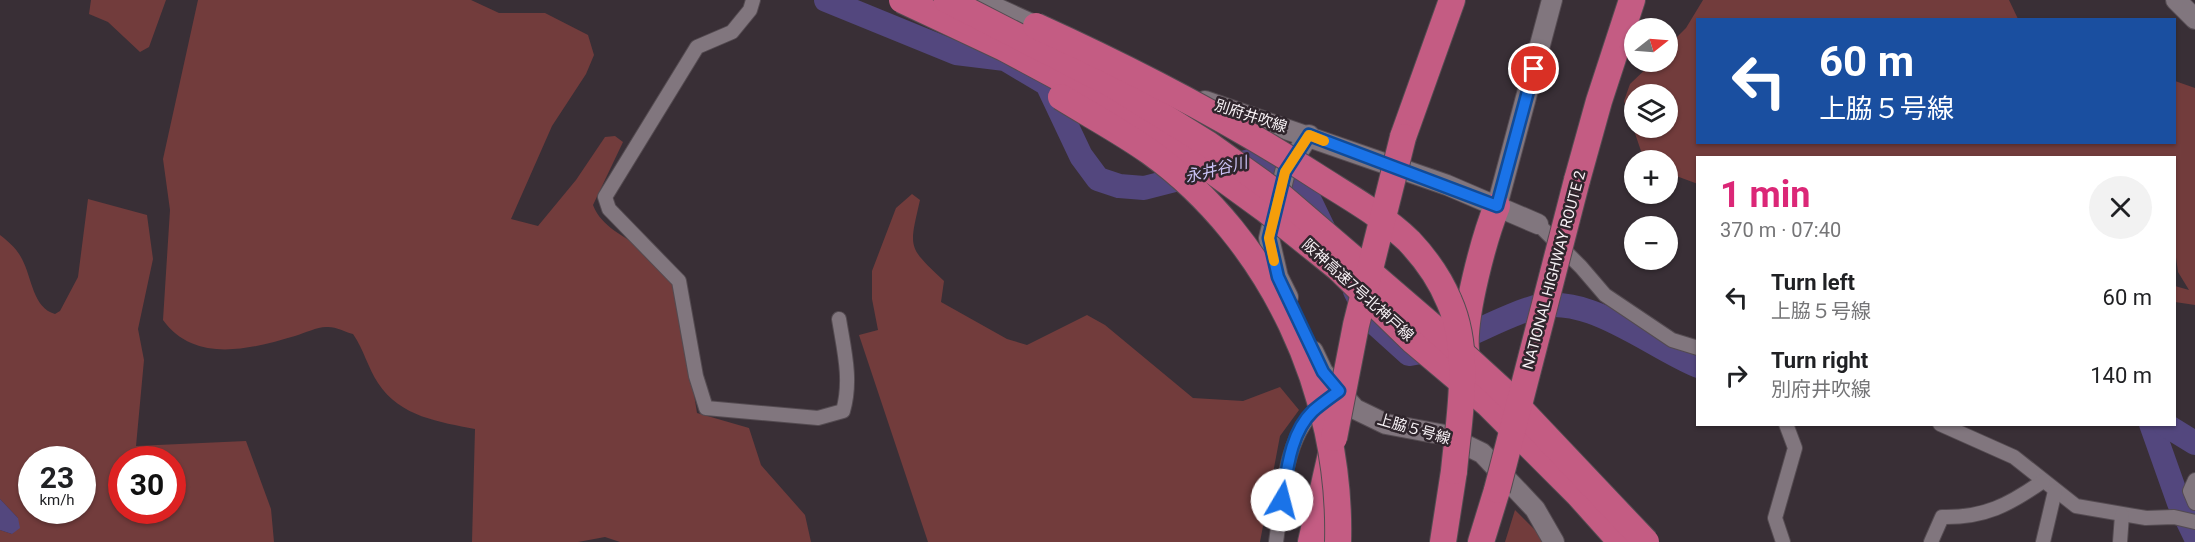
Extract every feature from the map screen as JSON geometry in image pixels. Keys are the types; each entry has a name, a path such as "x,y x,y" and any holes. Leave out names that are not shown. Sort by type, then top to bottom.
{"highway":[{"path":"895,0 1151,152 1205,200 1242,244 1295,329 1314,379 1335,463 1338,542"},
{"name":"阪神高速7号北神戸線","path":"902,0 1004,48 1099,99 1196,159 1266,210 1338,268 1412,340 1488,404 1578,494 1620,542"},
{"name":"阪神高速7号北神戸線","path":"947,0 1111,84 1208,144 1282,197 1432,326 1501,389 1646,542"},
{"path":"969,0 1018,18 1136,72 1257,138 1379,217 1408,241 1432,270 1450,302 1458,333 1461,363 1454,471 1443,542"},
{"path":"1311,542 1356,325 1403,137 1452,0"},
{"name":"NATIONAL HIGHWAY ROUTE 2","path":"1481,542 1497,490 1599,101 1632,0"},
{"path":"1497,206 1488,227 1465,329 1468,366 1474,381 1629,542"},
{"path":"1497,206 1497,230 1473,330 1476,364 1482,376 1639,542"}],"street":[{"path":"753,0 750,10 732,32 697,47 605,197 609,209 679,280 696,376 706,408 818,418 843,411 849,393 849,376 839,319"},
{"name":"別府井吹線","path":"979,0 1190,96 1309,135 1497,206 1538,224 1605,295 1672,340 1696,347"},
{"path":"1497,206 1552,0"},
{"path":"2176,0 2195,19"},
{"name":"上脇５号線","path":"1309,135 1285,172 1269,238 1278,277 1323,372 1355,409 1386,424 1445,435 1482,453 1535,509 1554,542"},
{"path":"1276,542 1289,457 1311,412 1339,391"},
{"path":"1783,542 1775,518 1795,448 1787,426"},
{"path":"1944,426 2014,458 2076,506 2146,518 2174,517 2195,522"},
{"path":"2195,480 2190,491 2195,503"},
{"path":"1931,542 1942,517 1968,518 2011,503 2043,481"},
{"path":"2043,542 2055,491"},
{"path":"2120,542 2122,514"}],"shaded area":[{"path":"91,0 166,0 149,47 140,52 108,22 89,14"},
{"path":"198,0 471,0 499,13 545,13 588,35 594,55 586,74 552,126 511,219 538,226 576,180 605,137 615,136 623,142 593,205 602,220 653,259 667,275 678,294 697,413 749,428 761,465 805,515 811,542 620,542 605,537 578,542 472,542 475,429 422,416 398,404 378,383 353,334 333,327 322,327 260,345 224,349 207,348 191,343 176,334 163,320 170,210 163,159"},
{"path":"1703,0 2009,0 2018,18 1696,18 1696,144 2176,144 2176,81 2195,88 2195,305 2176,302 2176,286 2189,290 2178,272 2176,257 2176,156 1696,156 1696,183 1678,177 1678,150 1641,150 1637,138 1678,138 1678,84 1630,84 1643,72 1678,72 1678,36 1686,28"},
{"path":"912,194 920,200 914,228 914,246 923,260 944,281 941,302 1007,339 1027,345 1087,315 1105,325 1193,398 1243,401 1280,387 1299,410 1280,436 1260,542 928,542 859,335 878,330 872,299 872,271 896,208"},
{"path":"88,199 147,215 153,259 138,329 144,360 136,446 246,441 271,509 274,542 0,542 0,530 12,534 18,518 0,499 0,235 20,255 42,306 55,314 60,311 78,277"},
{"path":"0,499 18,518 20,528 12,534 0,530"},
{"path":"1515,510 1547,542 1505,542"}],"waterway":[{"name":"永井谷川","path":"826,0 956,53 1005,59 1047,84 1081,156 1098,179 1119,186 1144,188 1265,157 1299,178 1327,236"},
{"name":"永井谷川","path":"1355,291 1368,317 1409,354 1455,341 1529,309 1550,305 1572,307 1616,322 1696,365"},
{"name":"永井谷川","path":"2152,426 2179,503 2195,536"},
{"path":"2167,426 2195,443"}],"slow traffic":[{"path":"1274,261 1269,238 1285,172 1309,135 1324,141"}],"route":[{"path":"1282,500 1289,457 1303,425 1311,412 1339,391 1323,372 1278,277 1269,238 1285,172 1309,135 1447,185 1497,206 1534,69"}]}
